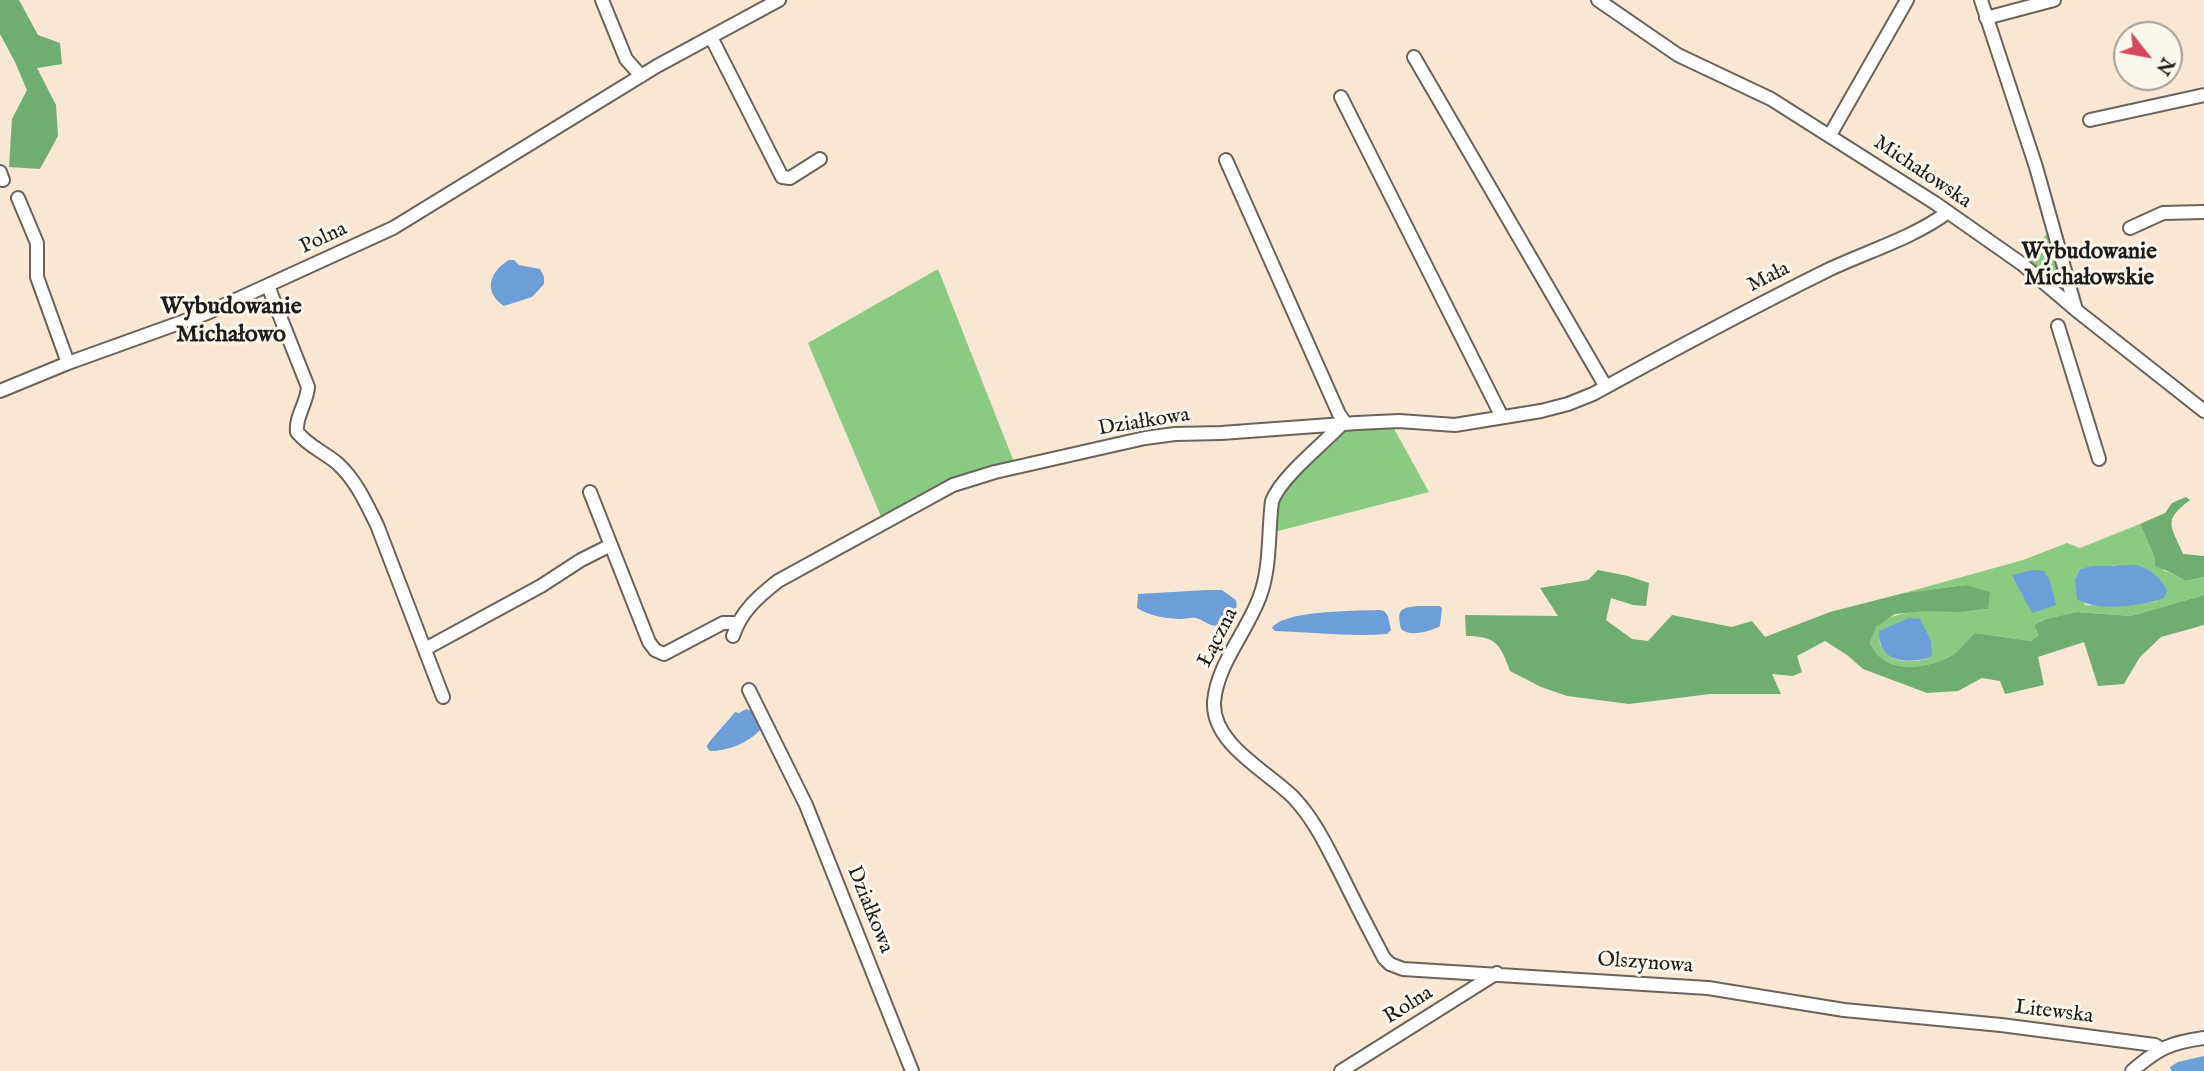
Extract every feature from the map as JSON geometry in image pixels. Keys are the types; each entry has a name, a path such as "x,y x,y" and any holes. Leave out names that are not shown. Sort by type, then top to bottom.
{"street":[{"path":"602,0 626,59 641,76"},
{"name":"Polna","path":"0,391 68,363 173,326 268,286 393,228 641,76 779,0"},
{"name":"Michałowska","path":"1598,0 1678,55 1771,99 1948,212 2022,264 2204,411"},
{"path":"1830,135 1907,0"},
{"path":"1982,0 2036,167 2076,310"},
{"path":"1986,18 2054,0"},
{"path":"710,37 782,177 790,178 820,159"},
{"path":"1414,57 1608,386"},
{"path":"2090,120 2204,95"},
{"path":"1341,97 1502,417"},
{"path":"1226,159 1344,424"},
{"path":"18,198 37,243 37,277 68,363"},
{"name":"Mała","path":"1608,386 1740,313 1854,257 1928,226 1948,212"},
{"path":"2130,228 2163,214 2204,212"},
{"path":"268,286 308,387 307,401 297,423 297,432 338,464 355,483 377,525 443,697"},
{"path":"2058,326 2099,459"},
{"name":"Działkowa","path":"611,545 649,642 654,650 664,654 723,623 735,629 759,596 778,581 953,485 995,472 1145,438 1175,434 1395,421 1455,425 1568,404 1608,386"},
{"name":"Łączna","path":"1344,424 1276,493 1272,502 1262,592 1252,618 1236,643 1216,687 1214,706 1218,724 1231,745 1292,796 1314,823 1384,958 1390,964"},
{"path":"425,649 611,545 590,492"},
{"name":"Działkowa","path":"748,690 806,805 912,1071"},
{"name":"Olszynowa","path":"1390,964 1403,969 1708,988 1844,1010 1897,1014"},
{"name":"Rolna","path":"1340,1071 1497,973"},
{"name":"Litewska","path":"1897,1014 2026,1028 2155,1045 2160,1048 2204,1038"},
{"path":"2132,1071 2160,1048"}],"green space":[{"path":"0,0 19,0 38,35 60,43 62,64 37,68 56,105 58,136 40,169 9,167 12,119 27,90 0,34"},
{"path":"2050,230 2069,297 2023,262"},
{"path":"938,269 1014,462 956,478 883,521 808,343"},
{"path":"1393,427 1429,492 1274,532 1278,495 1343,428"},
{"path":"2186,497 2190,500 2172,519 2173,530 2183,554 2204,556 2204,577 2186,581 2155,566 2155,558 2140,524 2165,513 2172,503"},
{"path":"2140,524 2155,558 2164,571 2186,581 2204,577 2204,595 2131,616 2078,612 2046,619 2034,625 2040,635 2031,641 1975,633 1951,656 1917,666 1894,665 1884,660 1870,642 1876,627 1899,615 1988,609 1966,585 1904,593 2023,560 2067,543 2080,548","holes":["2116,565 2157,601 2115,606 2085,605 2075,579 2080,569","1879,641 1928,659 1905,661 1893,658"]},
{"path":"1598,570 1649,583 1646,606 1611,598 1606,620 1632,639 1648,641 1672,615 1732,627 1752,621 1765,637 1830,612 1904,593 1966,585 1990,592 1988,609 1895,614 1876,627 1870,642 1876,653 1894,665 1905,667 1941,661 1951,656 1975,633 2031,641 2039,635 2034,625 2046,619 2077,612 2131,616 2204,595 2204,625 2161,637 2140,657 2124,684 2098,686 2084,642 2038,657 2044,685 2005,694 2000,681 1982,678 1958,691 1927,693 1863,669 1825,641 1797,656 1802,672 1793,676 1772,674 1781,694 1710,694 1629,704 1567,696 1541,687 1510,671 1496,643 1476,636 1466,636 1465,615 1558,616 1540,588 1588,580"}],"water":[{"path":"509,260 540,269 544,284 532,297 504,306 493,295 491,282 497,270"},
{"path":"2137,565 2161,581 2167,591 2164,598 2107,607 2077,599 2075,579 2080,569"},
{"path":"2033,570 2044,571 2050,581 2056,605 2032,613 2012,575"},
{"path":"1222,590 1236,600 1236,611 1227,623 1217,626 1196,618 1163,617 1137,608 1138,594"},
{"path":"1418,606 1442,608 1440,626 1420,633 1409,633 1401,629 1401,611"},
{"path":"1379,610 1388,616 1391,630 1387,634 1331,634 1275,631 1272,628 1279,622 1305,615"},
{"path":"1909,618 1920,619 1931,641 1932,655 1927,659 1895,659 1885,652 1882,646 1879,631"},
{"path":"746,709 752,711 760,730 737,745 710,751 707,746 735,712"},
{"path":"2204,1056 2204,1071 2171,1071 2170,1067 2178,1062"}],"district":[{"name":"Wybudowanie Michałowskie","path":"2089,266"},
{"name":"Wybudowanie Michałowo","path":"231,322"}]}
